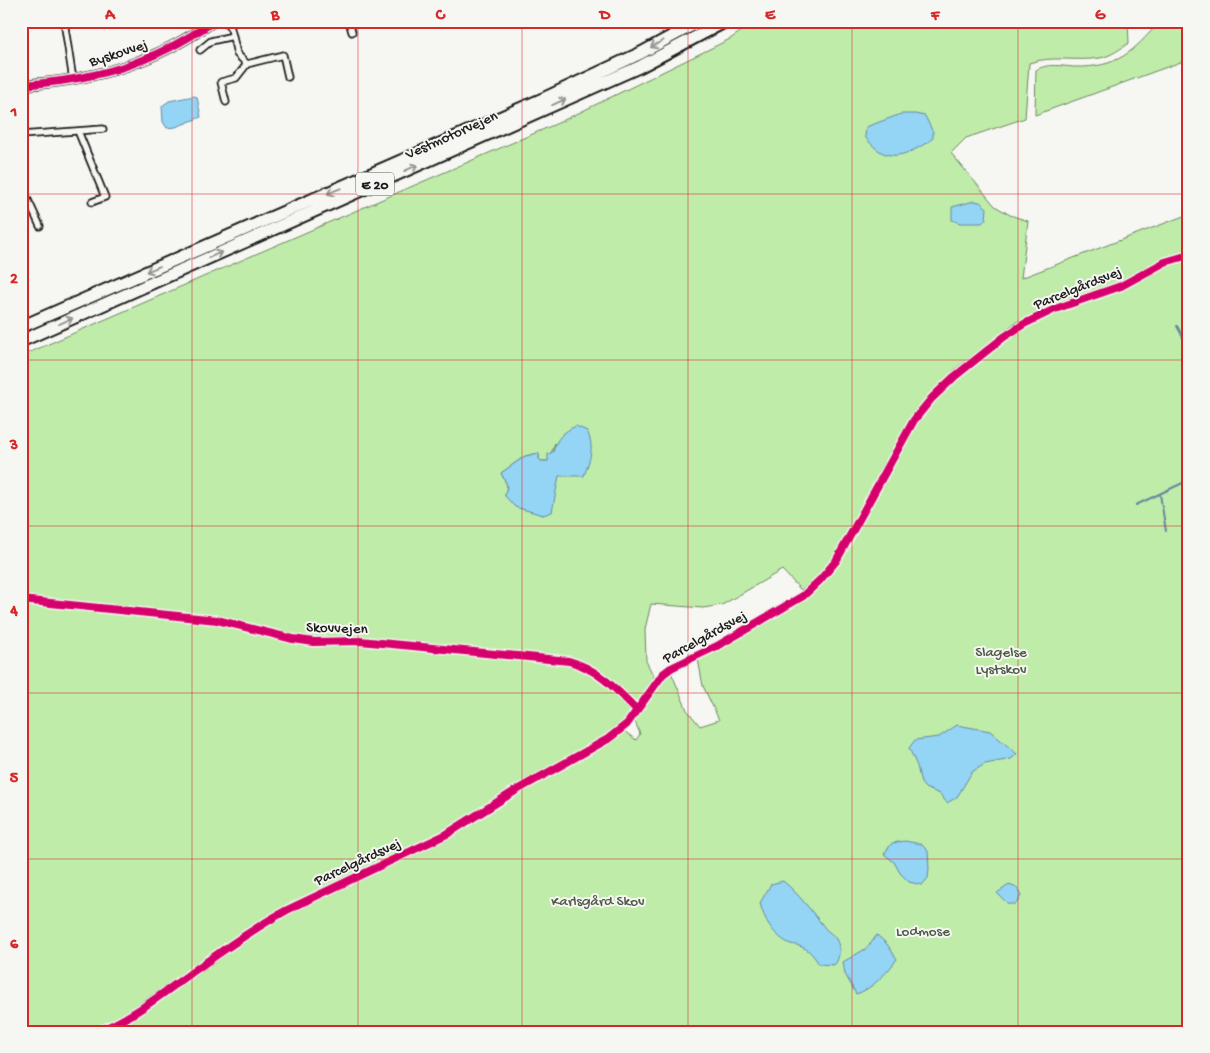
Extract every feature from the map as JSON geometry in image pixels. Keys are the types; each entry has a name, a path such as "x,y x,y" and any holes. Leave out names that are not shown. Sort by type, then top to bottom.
{"highway":[{"name":"Vestmotorvejen","path":"21,327 545,98 641,53 700,21"},
{"name":"Vestmotorvejen","path":"21,341 639,67 726,21"}],"main road":[{"name":"Byskovvej","path":"21,85 72,80 136,63 186,40 214,21"}],"street":[{"path":"64,21 72,80"},
{"path":"235,21 228,24 237,54 247,64"},
{"path":"349,21 352,32"},
{"path":"200,50 211,41 233,36"},
{"path":"226,102 222,82 236,78 247,64 283,55 288,77"},
{"path":"21,135 103,129"},
{"path":"78,131 105,197 92,202"},
{"path":"21,185 40,226"},
{"name":"Parcelgårdsvej","path":"97,1032 112,1026 145,1007 262,923 447,834 515,791 608,739 627,724 663,674 671,668 736,635 803,596 820,580 836,561 914,420 932,398 954,377 1004,337 1024,324 1055,309 1121,286 1165,262 1189,255"},
{"name":"Skovvejen","path":"21,600 217,620 293,639 314,642 360,641 506,656 570,660 584,664 601,675 637,710"}],"green space":[{"path":"756,21 1128,21 1129,43 1108,56 1091,59 1046,59 1029,63 1025,118 966,138 951,153 995,206 1010,215 1028,221 1021,278 1189,214 1189,253 1162,260 1120,283 1016,322 954,370 912,416 833,559 816,578 801,590 782,570 722,605 703,608 651,604 645,629 646,661 655,679 629,716 611,733 526,779 432,837 260,921 111,1023 88,1032 21,1032 21,356 558,123 730,39","holes":["555,443 543,515 505,496 507,485 501,473 525,456 539,453 541,461 548,461"]},
{"path":"1160,21 1189,21 1189,59 1035,115 1036,70 1049,66 1089,67 1113,61 1133,49"},
{"path":"1189,260 1189,1032 105,1032 127,1021 206,969 265,926 448,839 529,787 590,753 624,731 636,740 640,734 632,720 659,683 671,672 687,710 700,726 719,720 703,686 698,659 796,604 826,578 837,565 919,419 942,392 1007,337 1046,316 1121,289 1172,263"}],"water":[{"path":"197,97 201,117 176,127 167,128 163,122 162,106 169,101"},
{"path":"901,114 925,116 933,132 933,138 916,149 901,155 888,155 876,149 865,137 866,127"},
{"path":"974,201 980,202 987,208 986,219 982,223 960,223 952,220 952,207"},
{"path":"576,426 587,431 591,443 590,459 584,476 559,476 552,512 543,515 515,507 505,496 507,485 501,473 525,456 539,453 541,461 548,461 548,454 553,452 556,442 567,430"},
{"path":"957,725 990,731 1017,754 1011,759 985,764 972,772 957,797 947,803 940,794 925,788 921,783 917,766 909,748 915,740 939,737"},
{"path":"905,841 921,844 928,851 928,878 922,885 909,882 900,873 894,862 884,854 892,843"},
{"path":"783,881 800,897 836,939 839,945 839,953 838,960 834,965 819,964 808,951 798,945 789,944 777,935 770,926 760,903 771,884"},
{"path":"1009,885 1017,888 1021,896 1016,904 1008,904 997,893"},
{"path":"877,935 887,944 897,959 879,980 856,994 845,974 843,962 867,948"}],"waterway":[{"path":"1177,326 1185,341 1189,341"},
{"path":"1136,505 1189,480"},
{"path":"1160,494 1166,531"}],"cycle path":[{"path":"21,85 74,79 122,67 168,48 214,21"},
{"path":"97,1032 122,1020 146,1005 226,948 287,910 447,834 515,791 608,739 627,724 663,674 671,668 719,645 803,596 820,580 836,561 914,420 932,398 954,377 1004,337 1024,324 1055,309 1121,286 1165,262 1189,255"},
{"path":"21,600 217,620 293,639 314,642 360,641 569,661 598,674 637,710"}],"park label":[{"name":"Slagelse Lystskov","path":"1001,660"},
{"name":"Karlsgård Skov","path":"598,900"},
{"name":"Lodmose","path":"923,930"}]}
